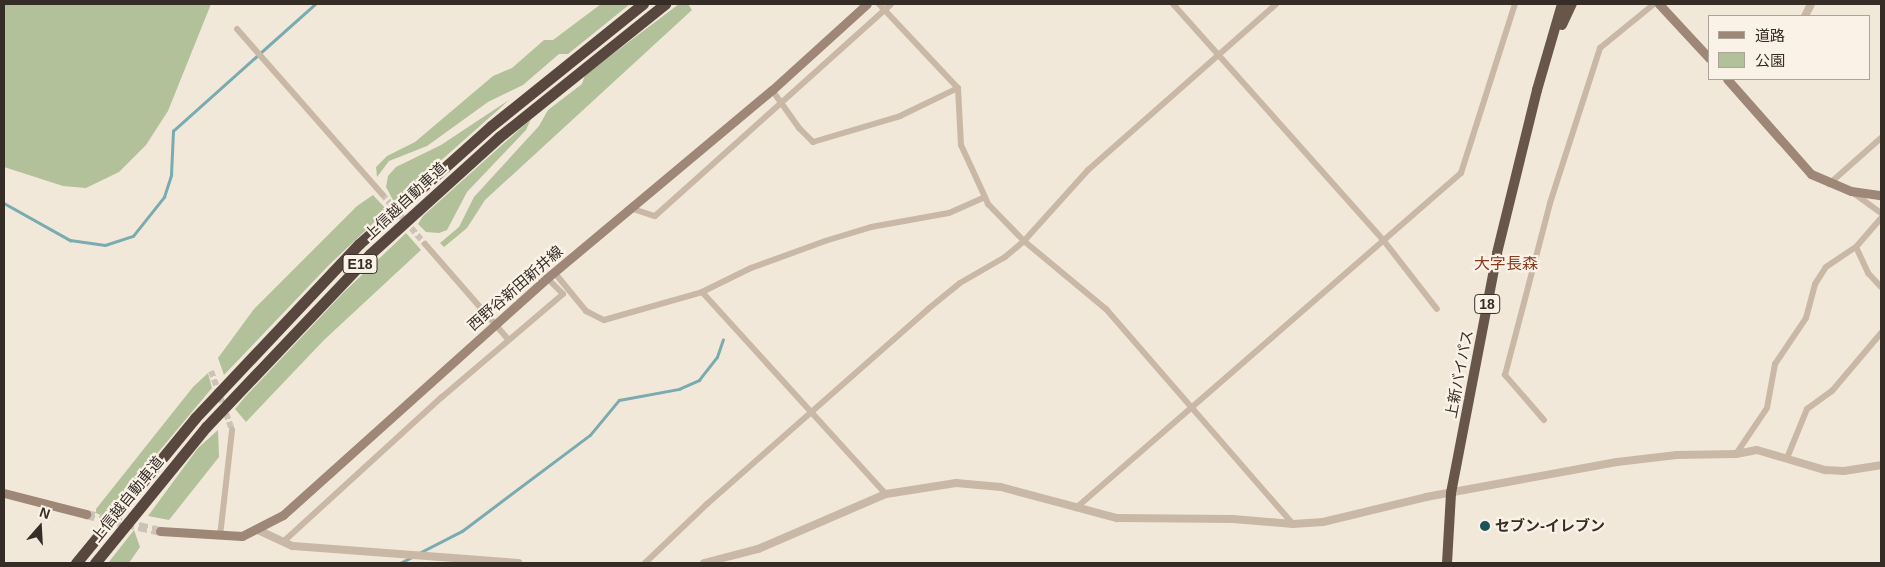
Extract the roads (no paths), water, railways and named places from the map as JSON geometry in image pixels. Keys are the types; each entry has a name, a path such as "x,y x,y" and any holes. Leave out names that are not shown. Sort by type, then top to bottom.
{"highway":[{"name":"上信越自動車道","path":"77,563 195,418 359,244 491,126 643,4"},
{"name":"上信越自動車道","path":"95,563 206,427 364,260 499,137 665,4"},
{"name":"上新バイパス","path":"1447,563 1451,492 1497,253 1534,100 1551,48 1562,4"},
{"name":"上新バイパス","path":"1551,48 1572,4"}],"main road":[{"name":"西野谷新田新井線","path":"160,531 242,536 258,530 282,515 551,275 629,207 772,90 867,4"},
{"path":"1659,4 1708,57"},
{"path":"1730,80 1800,164 1829,184 1851,191 1881,195"},
{"path":"4,493 86,514"}],"street":[{"path":"879,4 958,88 961,145 985,197 1024,241 1106,309 1293,524"},
{"path":"629,207 655,216 891,4"},
{"path":"1173,4 1384,241 1437,309"},
{"path":"645,563 812,409 960,283 1005,257 1024,241 1088,170 1276,4"},
{"path":"1076,508 1461,172 1515,4"},
{"path":"1544,420 1506,375 1550,203 1600,48 1654,4"},
{"path":"237,29 382,194"},
{"path":"772,90 782,100 799,128 813,142 900,116 958,88"},
{"path":"1829,184 1881,138"},
{"path":"1851,191 1881,214"},
{"path":"551,275 586,311 604,320 702,292 751,268 825,241 871,227 949,213 985,197"},
{"path":"1736,454 1767,408 1775,364 1806,318 1815,284 1826,267 1856,247 1881,218"},
{"path":"426,244 508,339"},
{"path":"1856,247 1868,273 1881,287"},
{"path":"283,542 508,339 563,294 551,275"},
{"path":"702,292 812,409 886,494"},
{"path":"1787,458 1807,409 1832,391 1881,332"},
{"path":"220,536 232,430"},
{"path":"704,563 758,549 886,494 934,485 976,483 1016,490 1117,518 1234,519 1293,524 1323,522 1451,492 1617,462 1677,455 1736,454 1757,450 1825,470 1844,470 1881,465"},
{"path":"258,530 293,546 518,563"}],"waterway":[{"path":"4,203 70,240 105,245 133,236 164,197 171,175 173,131 315,4"},
{"path":"419,553 462,531 590,435 619,400 679,389 699,380 717,357 723,340"},
{"path":"400,563 412,557"}],"tunnel":[{"path":"382,194 425,244"},
{"path":"211,371 232,430"},
{"path":"86,514 160,531"}],"place":[{"name":"セブン-イレブン","path":"1485,526"}],"district":[{"name":"大字長森","path":"1506,264"}]}
